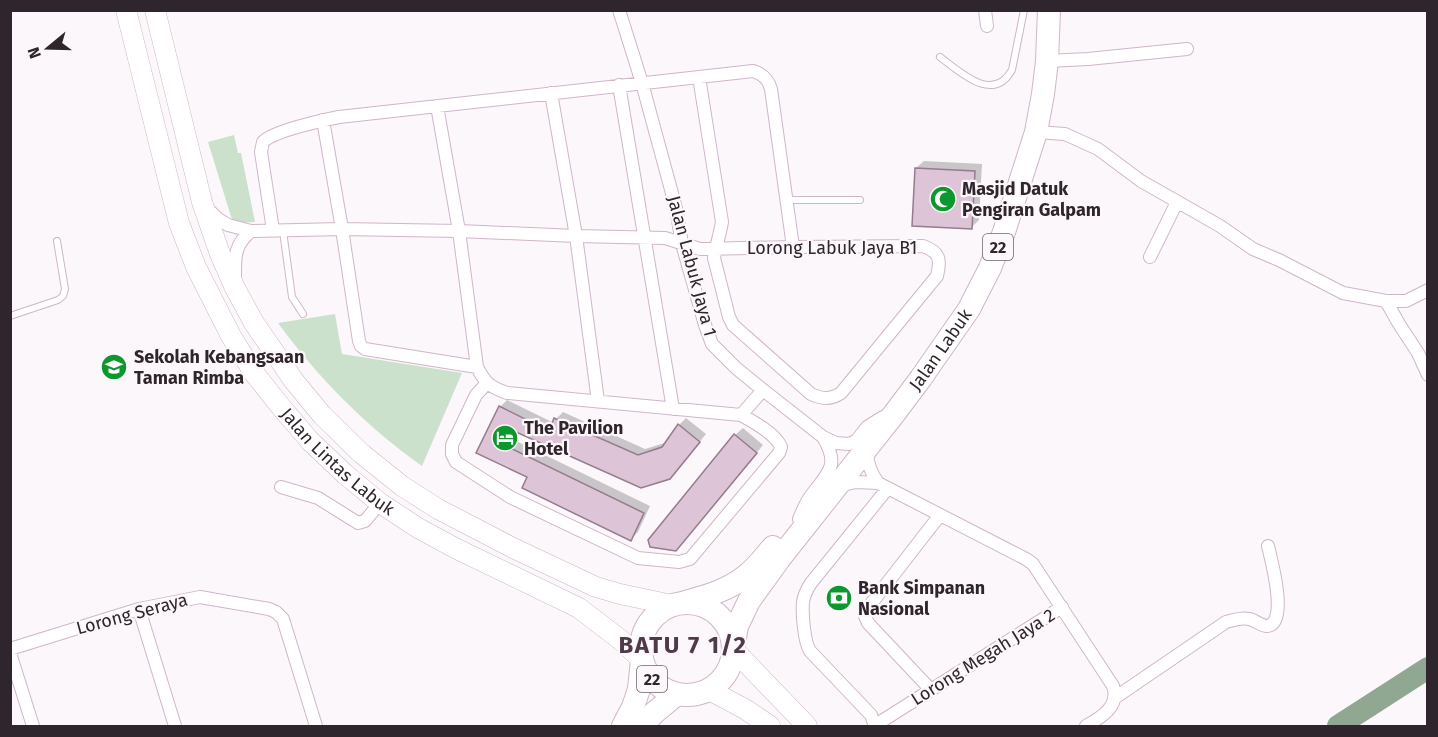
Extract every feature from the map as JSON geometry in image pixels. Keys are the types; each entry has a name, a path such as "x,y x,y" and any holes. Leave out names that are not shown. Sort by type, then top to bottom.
{"highway":[{"name":"Jalan Labuk","path":"679,603 710,595 747,575 799,519 886,414 951,322 975,280 1000,224 1024,149 1039,59 1040,10"},
{"name":"Jalan Labuk","path":"734,647 737,626 749,601 780,558 894,414 969,309 990,268 1036,132 1047,61 1049,10"},
{"path":"679,603 699,604 712,609 723,619 730,631 734,647"},
{"name":"22","path":"679,603 660,611 643,633 642,660 645,668 661,688 688,696 709,690 724,678 729,669 734,647"},
{"path":"623,726 639,689 642,660"},
{"name":"22","path":"642,726 677,694"}],"main road":[{"name":"Jalan Lintas Labuk","path":"126,10 179,223 196,267 231,336 254,373 310,441 380,503 418,528 455,548 579,608 642,660"},
{"name":"Jalan Lintas Labuk","path":"155,10 202,202 220,254 254,323 322,416 362,454 402,486 438,509 596,587 621,594 679,603"},
{"path":"734,647 807,726"},
{"path":"709,690 745,709 770,726"}],"street":[{"name":"Jalan Labuk Jaya 1","path":"619,10 642,83 676,208 682,244 712,344 736,368 822,437"},
{"path":"985,10 987,26"},
{"path":"1047,61 1187,49"},
{"path":"278,230 261,152 263,142 271,136 339,117 753,70 764,76 771,89 793,247"},
{"path":"699,77 722,222 716,249"},
{"path":"619,86 673,409"},
{"path":"551,93 576,236 598,402"},
{"path":"437,106 459,231 477,367 487,383 507,393 741,415 756,423 779,441 781,450 690,558 679,562 638,558 510,497 456,462 452,454 452,445 476,395 487,383"},
{"path":"323,120 361,346 365,349 477,367"},
{"path":"1036,132 1065,134 1098,149 1141,181 1220,226 1253,249 1343,293 1386,301 1406,301 1428,290"},
{"path":"202,202 218,219 228,225 251,231"},
{"path":"1150,257 1177,202"},
{"name":"Lorong Labuk Jaya B1","path":"251,231 342,229 665,237 700,249 923,246 932,249 938,257 940,266 937,276 841,393 828,398 820,398 811,394 733,325 714,258 716,249"},
{"path":"235,288 237,248 241,239 251,231"},
{"path":"1386,301 1418,353 1428,375"},
{"path":"741,415 763,390"},
{"path":"822,437 836,443 849,444 856,441 867,427 886,414"},
{"path":"799,519 809,498 829,471 830,449 822,437"},
{"path":"866,450 870,469 883,486"},
{"path":"837,486 856,482 883,486 1030,561 1113,686 1116,697"},
{"path":"875,726 871,715 810,651 805,641 803,602 811,583 883,486"},
{"path":"281,487 318,498 358,523 365,521 380,503"},
{"path":"931,690 868,623 865,616 867,609 940,514"},
{"path":"1086,726 1107,711 1116,697 1226,622 1239,618 1250,619 1264,626 1273,623 1279,600 1268,546"},
{"name":"Lorong Seraya","path":"10,651 139,609 200,597 268,609 276,612 283,619 316,726"},
{"name":"Lorong Megah Jaya 2","path":"875,726 1062,607"},
{"path":"139,609 175,726"},
{"path":"10,651 33,726"}],"lane":[{"path":"119,10 134,43"},
{"path":"940,57 975,83 985,86 997,84 1008,78 1012,70 1024,10"},
{"path":"787,200 860,200"},
{"path":"278,230 292,297 303,314"},
{"path":"10,316 58,300 63,296 65,289 57,241"}],"green space":[{"path":"234,135 238,153 241,153 255,222 233,223 208,142"},
{"path":"335,314 342,354 462,373 422,466 382,435 344,400 278,323"}],"building":[{"name":"Masjid Datuk Pengiran Galpam","path":"915,168 975,171 972,229 912,226"},
{"path":"499,406 549,431 554,418 638,455 662,447 678,424 700,442 670,479 641,488 516,432 508,447 644,513 631,541 522,488 527,477 476,453"},
{"path":"734,434 757,453 676,551 650,547 648,540"}],"waterway":[{"path":"1338,726 1428,668"}],"place":[{"name":"Masjid Datuk Pengiran Galpam","path":"943,199"},
{"name":"Sekolah Kebangsaan Taman Rimba","path":"114,367"},
{"name":"The Pavilion Hotel","path":"505,438"},
{"name":"Bank Simpanan Nasional","path":"839,598"}],"district":[{"name":"BATU 7 1/2","path":"683,645"}]}
